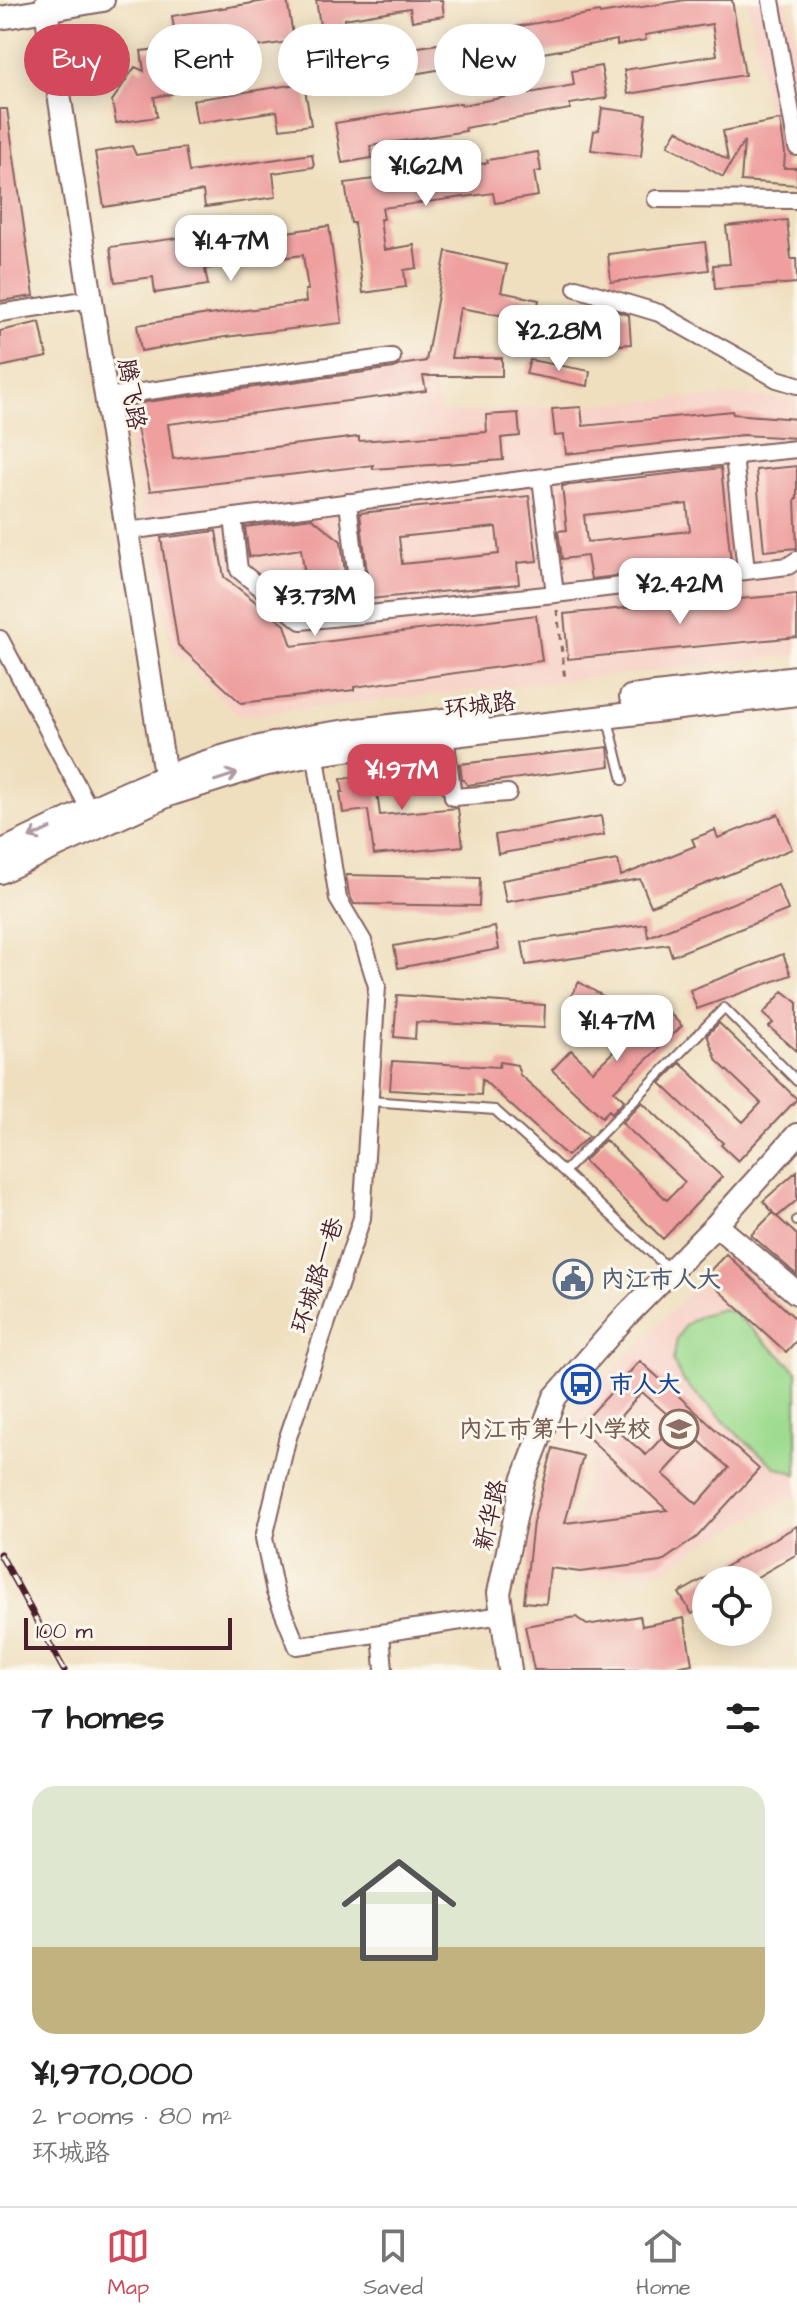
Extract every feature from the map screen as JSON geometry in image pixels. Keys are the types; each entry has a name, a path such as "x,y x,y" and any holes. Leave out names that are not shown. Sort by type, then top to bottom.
{"street":[{"path":"0,18 43,3 103,0"},
{"path":"771,0 797,147"},
{"name":"腾飞路","path":"43,3 168,785"},
{"path":"656,199 797,200"},
{"path":"576,288 659,313 777,379 797,385"},
{"path":"0,313 91,299"},
{"path":"106,397 392,357"},
{"path":"127,531 797,449"},
{"path":"734,456 746,571"},
{"path":"541,478 555,594"},
{"path":"348,502 361,615"},
{"path":"233,517 239,570 301,621 788,566 797,560"},
{"path":"0,639 95,819"},
{"name":"环城路","path":"0,872 95,819 168,785 263,765 315,746 797,677"},
{"name":"环城路","path":"315,746 445,736 797,694"},
{"path":"445,736 453,797 508,793"},
{"name":"环城路一巷","path":"315,746 338,899 363,941 377,986 370,1101 362,1218 287,1440 264,1538 275,1592 297,1646 381,1633"},
{"name":"环城路","path":"0,852 95,819"},
{"name":"新华路","path":"510,1670 499,1593 523,1481 555,1397 627,1315 716,1225 797,1135"},
{"path":"716,1225 797,1293"},
{"path":"384,1670 381,1633 502,1615"}],"lane":[{"path":"606,715 623,780"},
{"path":"564,1172 724,1008 797,1081"},
{"path":"370,1101 495,1110 671,1270"}],"path":[{"path":"555,594 565,680"}],"shaded area":[{"path":"747,0 787,0 797,49 797,147 775,150"},
{"path":"426,357 442,413 731,396 797,399 797,655 240,716 173,651 119,401"},
{"name":"内江市第十小学校","path":"702,1280 797,1367 797,1495 703,1544 665,1570 576,1581 574,1525 593,1455 555,1440 567,1418"}],"green space":[{"path":"723,1309 733,1312 797,1371 797,1474 776,1467 739,1436 682,1380 673,1361 677,1339 685,1325 701,1315"}],"building":[{"path":"287,0 291,24 278,24 278,44 262,46 262,24 173,24 172,16"},
{"path":"316,0 442,0 444,16 412,21 410,8 344,19 345,24 320,24"},
{"path":"685,0 732,0 745,75 628,94 624,70 717,55 712,24 645,35 646,40 617,45 617,40 545,53 545,24 531,24"},
{"path":"434,45 434,71 418,73 418,47"},
{"path":"146,50 146,96 160,96 154,97 157,117 116,123 112,101 115,96 130,96 130,74 135,67 144,71 141,51"},
{"path":"601,66 607,98 570,104 570,109 465,128 466,131 370,146 372,158 342,163 335,123 512,96 545,96 545,90 574,85 572,71"},
{"path":"278,87 278,96 306,96 311,125 280,129 277,111 197,123 193,100 219,96 262,96 262,89"},
{"path":"602,108 646,114 641,156 591,150 594,131 599,130"},
{"path":"0,109 7,109 34,296 0,301"},
{"path":"780,120 784,168 797,168 797,185 741,181 744,141 723,177 668,145 677,130 728,160 723,131"},
{"path":"132,146 136,155 185,148 189,172 312,154 314,167 273,173 276,197 205,207 203,191 104,207 95,152"},
{"path":"538,152 541,171 534,172 538,196 495,203 493,193 382,208 384,219 380,219 384,250 414,245 417,268 404,270 406,287 363,293 354,223 351,223 345,183 488,163 487,160"},
{"path":"787,220 791,259 796,259 797,283 715,289 713,265 730,264 726,226"},
{"path":"329,226 342,323 141,351 137,325 306,302 305,290 308,290 303,255 205,269 208,285 155,293 153,277 115,282 110,247 201,235 202,244"},
{"path":"705,242 709,270 611,282 608,254"},
{"path":"446,251 507,265 501,292 539,300 534,321 460,308 451,358 502,358 502,376 423,376 426,391 168,424 173,459 359,437 359,441 487,432 486,415 518,413 520,436 501,438 503,460 373,469 373,465 150,491 132,404 426,361"},
{"path":"602,307 629,315 631,344 572,349 571,340 536,342 534,321 580,317 579,309"},
{"path":"40,322 47,357 0,367 0,331"},
{"path":"530,360 590,371 588,386 526,374"},
{"path":"581,407 583,426 732,411 733,414 797,419 797,438 743,435 566,454 564,435 555,436 552,409"},
{"path":"797,466 797,548 764,551 756,470"},
{"path":"721,468 731,562 591,579 587,556 562,559 558,531 567,530 562,486","holes":["687,504 690,531 587,542 584,515"]},
{"path":"529,496 537,561 517,563 519,584 370,599 360,513","holes":["496,527 499,554 402,564 399,537"]},
{"path":"312,518 341,541 349,605 310,609 301,549 249,557 245,527"},
{"path":"216,531 224,577 285,625 292,646 536,615 542,661 354,687 354,690 241,703 178,645 161,538"},
{"path":"797,594 797,637 568,659 564,614"},
{"path":"608,747 610,766 467,785 462,780 460,764"},
{"path":"437,762 440,783 377,792 380,815 458,808 463,846 374,855 368,810 343,813 341,779 376,774 376,770"},
{"path":"778,814 792,849 651,906 640,879 506,902 502,880 618,860 621,876 695,846 692,839 715,830 718,838"},
{"path":"601,816 604,835 498,854 495,835"},
{"path":"346,875 480,878 479,906 354,904 349,895"},
{"path":"778,885 788,910 672,956 668,944 526,965 522,942 646,924 648,937"},
{"path":"495,927 499,949 398,968 394,946"},
{"path":"783,954 791,975 697,1009 690,990"},
{"path":"579,982 613,1002 602,1023 567,1003"},
{"path":"783,991 797,1002 797,1051 769,1027 773,1023 763,1014"},
{"path":"397,995 545,1005 544,1028 416,1022 415,1039 394,1037"},
{"path":"662,1005 682,1026 614,1091 624,1100 612,1113 609,1110 602,1117 552,1070 571,1050 593,1071"},
{"path":"719,1023 797,1099 738,1161 660,1083 680,1063 743,1122 761,1103 717,1061 707,1035"},
{"path":"392,1061 499,1067 500,1062 517,1065 520,1075 589,1136 567,1156 482,1079 481,1095 390,1090"},
{"path":"642,1102 722,1177 663,1239 584,1161 605,1140 667,1200 685,1182 622,1123"},
{"path":"797,1171 797,1200 777,1217 763,1201"},
{"path":"773,1213 797,1235 797,1275 751,1235"},
{"path":"726,1254 797,1320 797,1340 786,1352 704,1277"},
{"path":"640,1361 759,1469 697,1537 661,1562 580,1572 550,1568 546,1604 524,1602 533,1522 553,1448 583,1456 565,1523 667,1510 578,1428","holes":["642,1392 676,1422 646,1455 612,1426","696,1438 729,1468 697,1504 663,1474"]},
{"path":"797,1526 797,1554 772,1568 772,1566 727,1566"},
{"path":"692,1586 692,1614 679,1593"},
{"path":"640,1616 642,1626 684,1618 692,1664 660,1670 534,1670 525,1626 576,1617 587,1625"}],"railway":[{"path":"0,1554 64,1670"}],"place":[{"name":"内江市人大","path":"573,1279"},
{"name":"市人大","path":"581,1384"},
{"name":"内江市第十小学校","path":"679,1429"}]}
